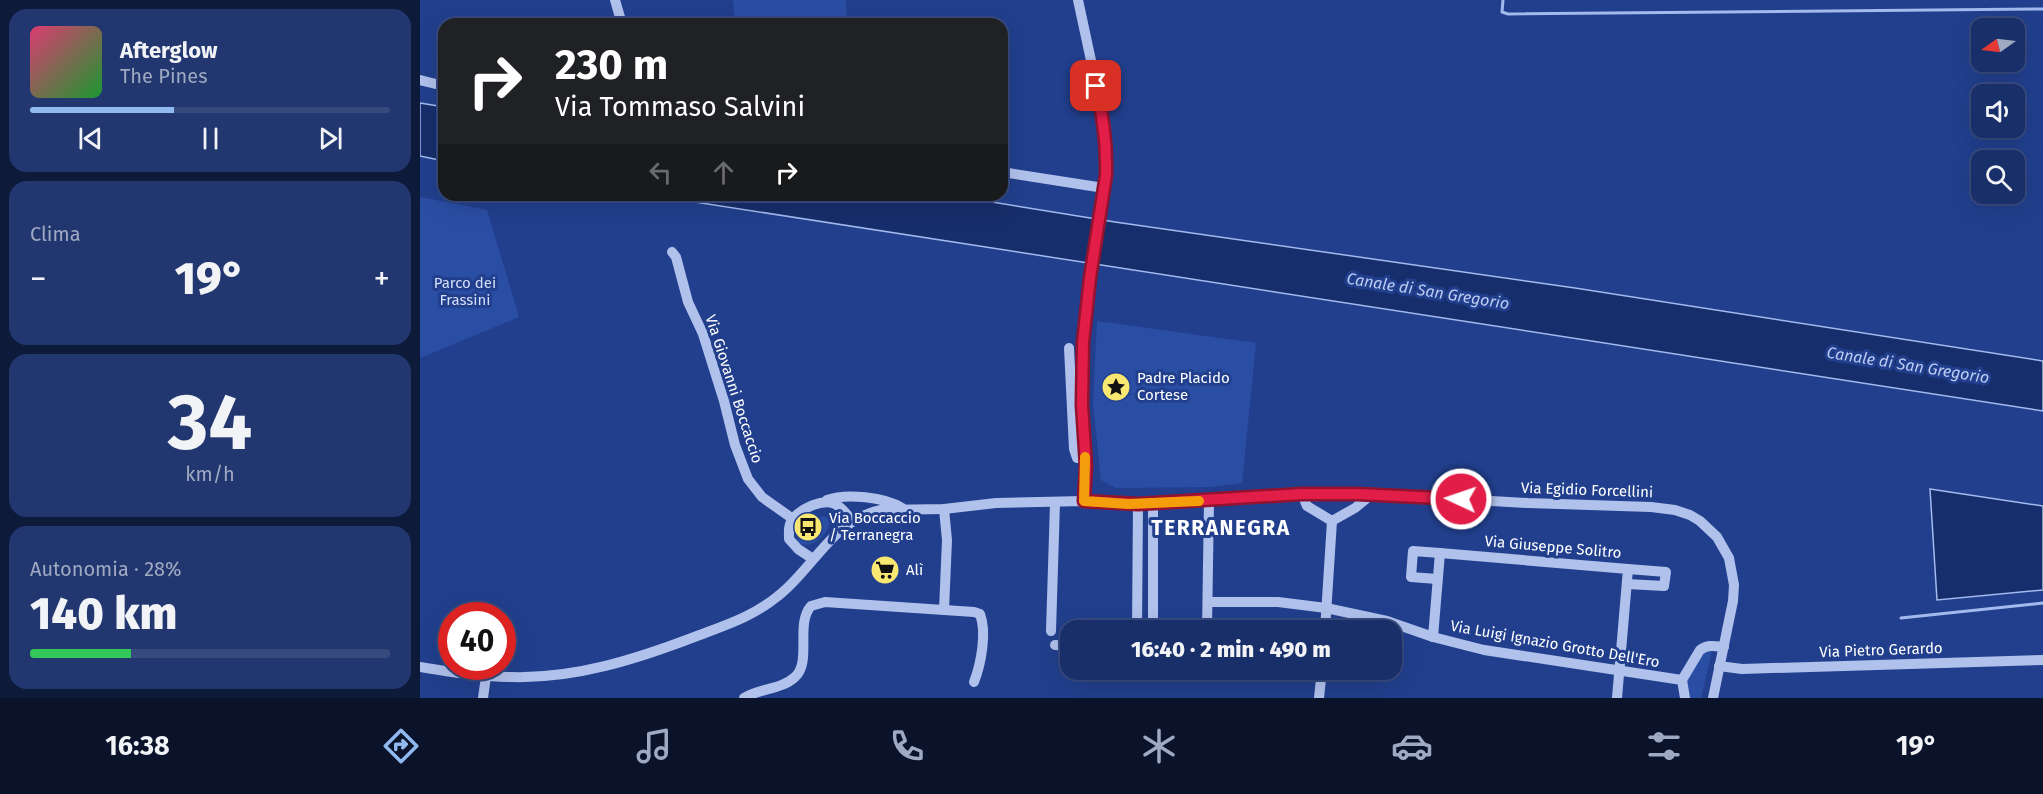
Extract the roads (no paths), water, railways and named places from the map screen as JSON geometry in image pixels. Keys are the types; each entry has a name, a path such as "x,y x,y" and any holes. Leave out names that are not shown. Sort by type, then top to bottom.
{"street":[{"path":"615,0 620,18"},
{"path":"516,677 578,672 621,662 680,643 736,621 767,606 788,588 828,542 852,521 872,512 944,509 969,505 1084,501 1082,362 1090,278 1107,155 1105,129 1078,0"},
{"path":"420,80 438,84"},
{"path":"1008,173 1103,192"},
{"name":"Via Giovanni Boccaccio","path":"672,252 676,257 688,302 703,334 735,445 748,478 762,497 793,519"},
{"path":"1069,348 1074,449 1077,458 1085,458"},
{"path":"1302,494 1307,506 1332,521"},
{"name":"Via Egidio Forcellini","path":"1084,501 1138,504 1302,494 1372,494 1651,507 1690,515 1717,537 1729,558 1734,585 1733,601 1713,698"},
{"path":"1332,521 1355,508 1372,494"},
{"path":"813,559 798,549 789,539 788,529 793,519 807,508 831,499 871,499 894,502 905,509"},
{"path":"1207,620 1209,501"},
{"path":"819,504 833,503 842,508 852,521"},
{"path":"1051,632 1055,503"},
{"path":"1153,503 1153,620"},
{"path":"1137,620 1138,504"},
{"path":"944,509 947,540 944,610"},
{"path":"1325,620 1332,521"},
{"name":"Via Giuseppe Solitro","path":"1437,579 1411,577 1413,551 1666,572 1664,586 1627,584"},
{"path":"1433,637 1440,553"},
{"name":"Via Giuseppe Solitro","path":"1617,698 1628,568"},
{"path":"744,698 784,685 797,675 802,660 805,615 811,606 825,602 980,614 983,621 981,665 974,682"},
{"name":"Via Luigi Ignazio Grotto Dell'Ero","path":"1212,602 1278,602 1326,608 1387,621 1433,637 1484,650 1682,680"},
{"path":"1055,645 1060,645"},
{"path":"1685,698 1682,680 1700,650 1705,646 1724,647"},
{"name":"Via Pietro Gerardo","path":"1719,666 1742,669 2043,660"},
{"path":"420,667 438,669"},
{"path":"483,698 485,680"},
{"path":"1319,698 1321,680"}],"water":[{"path":"420,103 438,106 438,160 420,156"},
{"name":"Canale di San Gregorio","path":"689,201 986,201 1115,222 1575,288 2043,361 2043,411"},
{"path":"1930,489 2043,506 2043,590 1937,600"}],"waterway":[{"path":"1503,0 1502,12 1508,14 2043,9"},
{"path":"1901,618 2043,603"}],"place":[{"name":"Padre Placido Cortese","path":"1116,387"},
{"name":"Via Boccaccio / Terranegra","path":"808,527"},
{"name":"Alì","path":"885,570"}],"district":[{"name":"TERRANEGRA","path":"1221,528"}],"park label":[{"name":"Parco dei Frassini","path":"465,292"}]}
